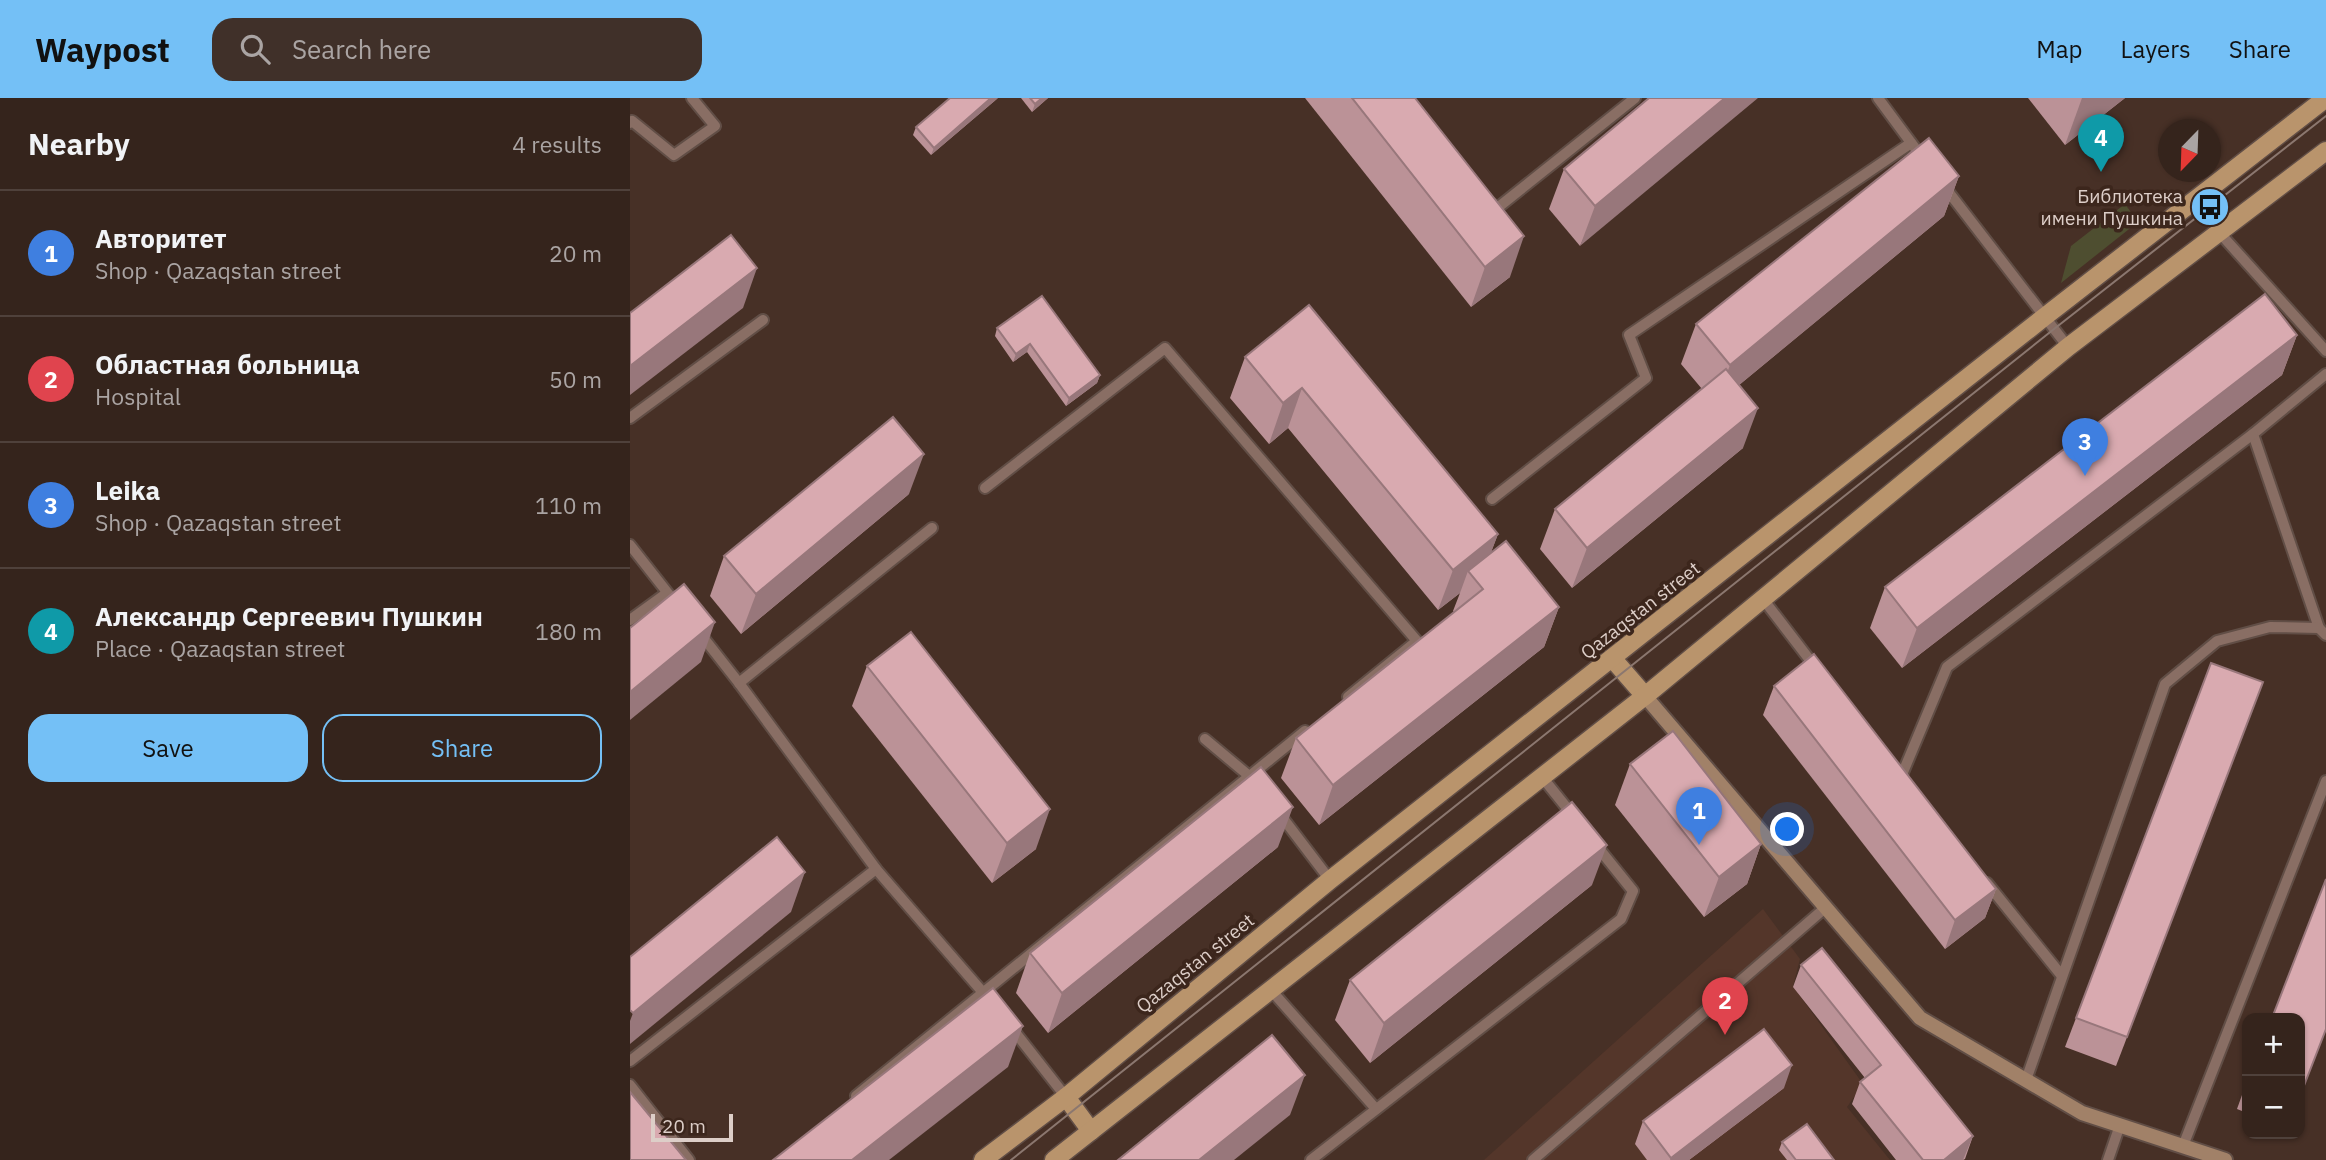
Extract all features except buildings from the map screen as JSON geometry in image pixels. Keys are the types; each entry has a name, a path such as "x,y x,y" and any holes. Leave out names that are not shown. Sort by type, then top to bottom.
{"main road":[{"name":"Qazaqstan street","path":"983,1160 1066,1097 1330,880 2326,98"},
{"path":"1054,1160 1645,696 2068,347 2326,151"},
{"path":"1612,658 1645,696"},
{"path":"1066,1097 1091,1131"}],"street":[{"path":"1645,696 1920,1018 2082,1113 2225,1160"}],"lane":[{"path":"630,123 632,121 674,155 715,126 692,98"},
{"path":"1488,199 1496,209 1635,98"},
{"path":"1878,98 1920,153"},
{"path":"1492,499 1646,378 1629,335 1911,142"},
{"path":"1936,175 2043,318 2068,347"},
{"path":"2218,231 2326,351"},
{"path":"630,418 763,320"},
{"path":"985,488 1165,348 1417,641 1334,708"},
{"path":"1901,777 1947,667 2253,434 2326,374"},
{"path":"2026,1080 2165,684 2217,641 2270,627 2323,631 2253,434"},
{"path":"739,683 932,528"},
{"path":"630,545 683,613"},
{"path":"630,620 667,593"},
{"path":"1763,599 1820,672"},
{"path":"691,623 739,683 876,869 991,1002"},
{"path":"842,1107 1313,725"},
{"path":"1205,739 1250,776 1258,786"},
{"path":"1893,767 1909,788"},
{"path":"1542,776 1583,829"},
{"path":"2183,1146 2326,781"},
{"path":"1274,807 1330,880"},
{"path":"1311,1160 1621,919 1633,891 1592,839"},
{"path":"630,1060 876,869"},
{"path":"1977,872 2062,976"},
{"path":"1533,1160 1825,908"},
{"path":"1271,990 1376,1109"},
{"path":"1007,1023 1066,1097"},
{"path":"630,1085 689,1160"},
{"path":"2108,1160 2120,1125"}],"shaded area":[{"path":"2125,204 2138,222 2061,283 2071,246"},
{"path":"1763,909 1800,959 1793,986 1863,1084 1847,1107 1890,1160 1484,1160"}],"tram line":[{"path":"1011,1160 2054,329 2326,116"}],"place":[{"name":"Александр Сергеевич Пушкин","path":"2101,172"},
{"name":"Библиотека имени Пушкина","path":"2210,207"},
{"name":"Leika","path":"2085,476"},
{"name":"Авторитет","path":"1699,845"},
{"name":"Областная больница","path":"1725,1035"}]}
